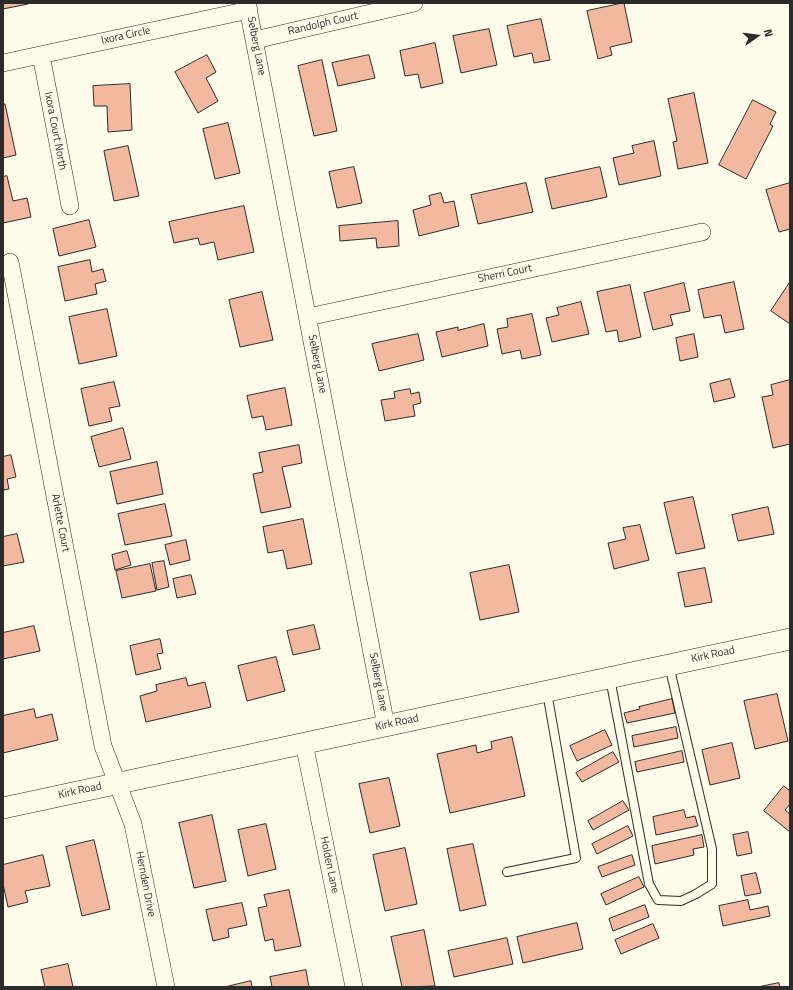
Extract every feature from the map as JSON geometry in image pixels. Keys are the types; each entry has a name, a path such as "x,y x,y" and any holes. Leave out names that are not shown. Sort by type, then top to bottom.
{"street":[{"name":"Randolph Court","path":"255,40 414,3"},
{"name":"Selberg Lane","path":"248,6 386,726"},
{"name":"Ixora Circle","path":"3,63 248,6"},
{"name":"Ixora Court North","path":"41,55 70,206"},
{"name":"Sherri Court","path":"308,317 702,232"},
{"name":"Arlette Court","path":"10,262 103,746 118,783"},
{"name":"Kirk Road","path":"3,808 790,639"},
{"name":"Holden Lane","path":"304,743 354,987"},
{"name":"Hernden Drive","path":"118,783 133,824 166,987"}],"lane":[{"path":"610,677 650,884 658,900 681,901 712,884 712,849 669,665"},
{"path":"507,872 576,858 547,691"}],"building":[{"path":"3,3 27,3 28,4 3,9"},
{"path":"624,3 632,42 610,47 612,55 598,59 587,11"},
{"path":"541,19 550,60 534,63 532,53 514,57 507,26"},
{"path":"489,29 497,65 461,73 453,36"},
{"path":"435,43 443,83 421,88 418,74 405,76 400,51"},
{"path":"207,55 216,72 206,78 218,101 198,113 175,72"},
{"path":"369,55 375,78 338,86 332,63"},
{"path":"322,60 337,131 314,136 298,66"},
{"path":"130,84 132,130 108,132 107,106 94,106 93,86"},
{"path":"694,93 708,163 678,169 673,142 677,141 668,99"},
{"path":"753,100 776,112 770,124 773,126 746,179 719,165"},
{"path":"3,104 5,104 16,155 3,158"},
{"path":"228,123 240,173 215,179 203,129"},
{"path":"654,141 661,176 619,185 613,158 634,153 632,146"},
{"path":"128,146 139,196 114,201 104,151"},
{"path":"354,167 362,203 337,208 329,172"},
{"path":"600,167 607,197 552,209 545,179"},
{"path":"7,176 13,201 27,198 31,217 3,223 3,177"},
{"path":"526,183 533,212 478,224 471,195"},
{"path":"790,183 790,229 779,232 766,190"},
{"path":"441,193 444,203 454,201 459,226 419,236 413,210 431,205 429,196"},
{"path":"244,206 254,252 218,260 214,242 200,245 198,238 174,243 169,222"},
{"path":"89,220 96,247 59,256 53,229"},
{"path":"398,221 399,246 377,248 376,238 340,241 339,226"},
{"path":"90,260 92,272 103,269 106,281 95,284 97,294 65,301 58,267"},
{"path":"734,282 744,329 725,333 721,315 704,318 698,290"},
{"path":"790,282 790,324 771,311"},
{"path":"684,283 690,311 670,315 673,325 653,330 644,293"},
{"path":"630,285 641,337 619,342 617,330 606,332 597,292"},
{"path":"262,292 273,340 240,347 229,300"},
{"path":"581,302 589,334 552,342 546,318 559,315 557,308"},
{"path":"107,309 117,356 79,364 69,317"},
{"path":"532,314 541,355 522,359 520,350 502,354 497,329 508,327 507,319"},
{"path":"484,324 488,346 442,357 436,332 458,327 458,330"},
{"path":"418,334 424,360 379,371 372,344"},
{"path":"694,334 698,357 680,361 676,338"},
{"path":"730,379 735,397 714,402 710,384"},
{"path":"790,380 790,444 773,448 762,397 773,395 771,385"},
{"path":"114,382 120,406 109,408 112,421 89,426 81,389"},
{"path":"285,388 292,425 266,430 263,416 252,418 247,396"},
{"path":"410,389 411,394 419,392 421,403 413,405 415,416 385,421 381,400 395,398 394,392"},
{"path":"123,428 131,459 99,467 91,437"},
{"path":"299,445 302,463 282,467 291,507 261,513 253,474 263,472 259,453"},
{"path":"11,455 16,477 7,479 9,489 3,490 3,457"},
{"path":"157,462 163,494 117,504 110,472"},
{"path":"693,497 705,548 676,554 664,503"},
{"path":"165,504 172,536 125,545 118,514"},
{"path":"768,507 774,534 738,541 732,515"},
{"path":"303,519 312,564 287,569 283,550 268,553 263,527"},
{"path":"640,525 649,560 614,569 608,543 626,539 623,528"},
{"path":"17,534 24,562 3,566 3,537"},
{"path":"186,540 190,560 170,565 165,545"},
{"path":"127,551 131,565 115,570 112,555"},
{"path":"164,561 169,587 157,590 152,563"},
{"path":"150,564 156,591 122,598 116,571"},
{"path":"509,565 519,612 480,620 470,573"},
{"path":"705,568 712,602 685,607 678,573"},
{"path":"191,575 196,594 177,598 173,579"},
{"path":"314,625 320,649 293,655 287,631"},
{"path":"34,626 40,651 3,659 3,633"},
{"path":"160,639 163,653 157,654 161,669 136,675 130,646"},
{"path":"276,657 285,691 247,701 238,666"},
{"path":"186,678 188,686 205,682 211,707 146,722 140,696 157,691 156,685"},
{"path":"777,694 788,741 755,749 744,701"},
{"path":"672,699 675,713 627,723 624,713 640,709 639,707"},
{"path":"34,709 36,718 52,714 58,740 3,753 3,716"},
{"path":"676,727 678,738 634,747 632,736"},
{"path":"605,730 612,745 577,761 570,746"},
{"path":"512,737 525,796 450,813 437,754 476,745 477,753 492,749 491,742"},
{"path":"732,743 740,778 710,785 702,750"},
{"path":"682,751 684,762 637,772 635,762"},
{"path":"613,752 619,762 582,782 576,773"},
{"path":"389,778 400,826 370,833 359,784"},
{"path":"784,786 790,791 790,804 785,810 790,814 790,832 764,811"},
{"path":"623,801 629,810 593,830 588,821"},
{"path":"684,810 686,818 695,816 698,826 656,835 653,817"},
{"path":"212,815 226,881 194,888 179,823"},
{"path":"266,824 276,869 248,876 238,830"},
{"path":"628,826 633,836 597,854 592,844"},
{"path":"748,832 752,853 737,856 733,835"},
{"path":"702,835 704,847 693,849 694,855 655,864 652,846"},
{"path":"94,840 110,909 82,916 66,847"},
{"path":"473,844 486,905 460,911 447,849"},
{"path":"405,848 417,904 385,911 373,855"},
{"path":"43,855 50,886 25,891 28,902 8,907 3,884 3,865"},
{"path":"632,855 635,865 602,877 598,867"},
{"path":"756,873 761,893 745,896 741,876"},
{"path":"639,877 644,887 606,905 601,894"},
{"path":"289,890 301,946 275,951 273,939 265,941 258,908 267,906 264,895"},
{"path":"748,900 750,910 768,906 770,916 723,926 719,906"},
{"path":"242,903 247,925 228,929 229,937 213,941 206,910"},
{"path":"645,905 649,917 613,931 609,919"},
{"path":"577,923 583,949 523,963 517,937"},
{"path":"653,924 659,938 621,954 615,940"},
{"path":"424,930 435,986 402,987 391,937"},
{"path":"507,938 513,964 454,977 448,951"},
{"path":"68,964 73,987 45,987 41,970"},
{"path":"306,970 309,987 272,987 270,977"},
{"path":"251,981 252,987 225,987"},
{"path":"779,983 780,987 758,987"}]}
